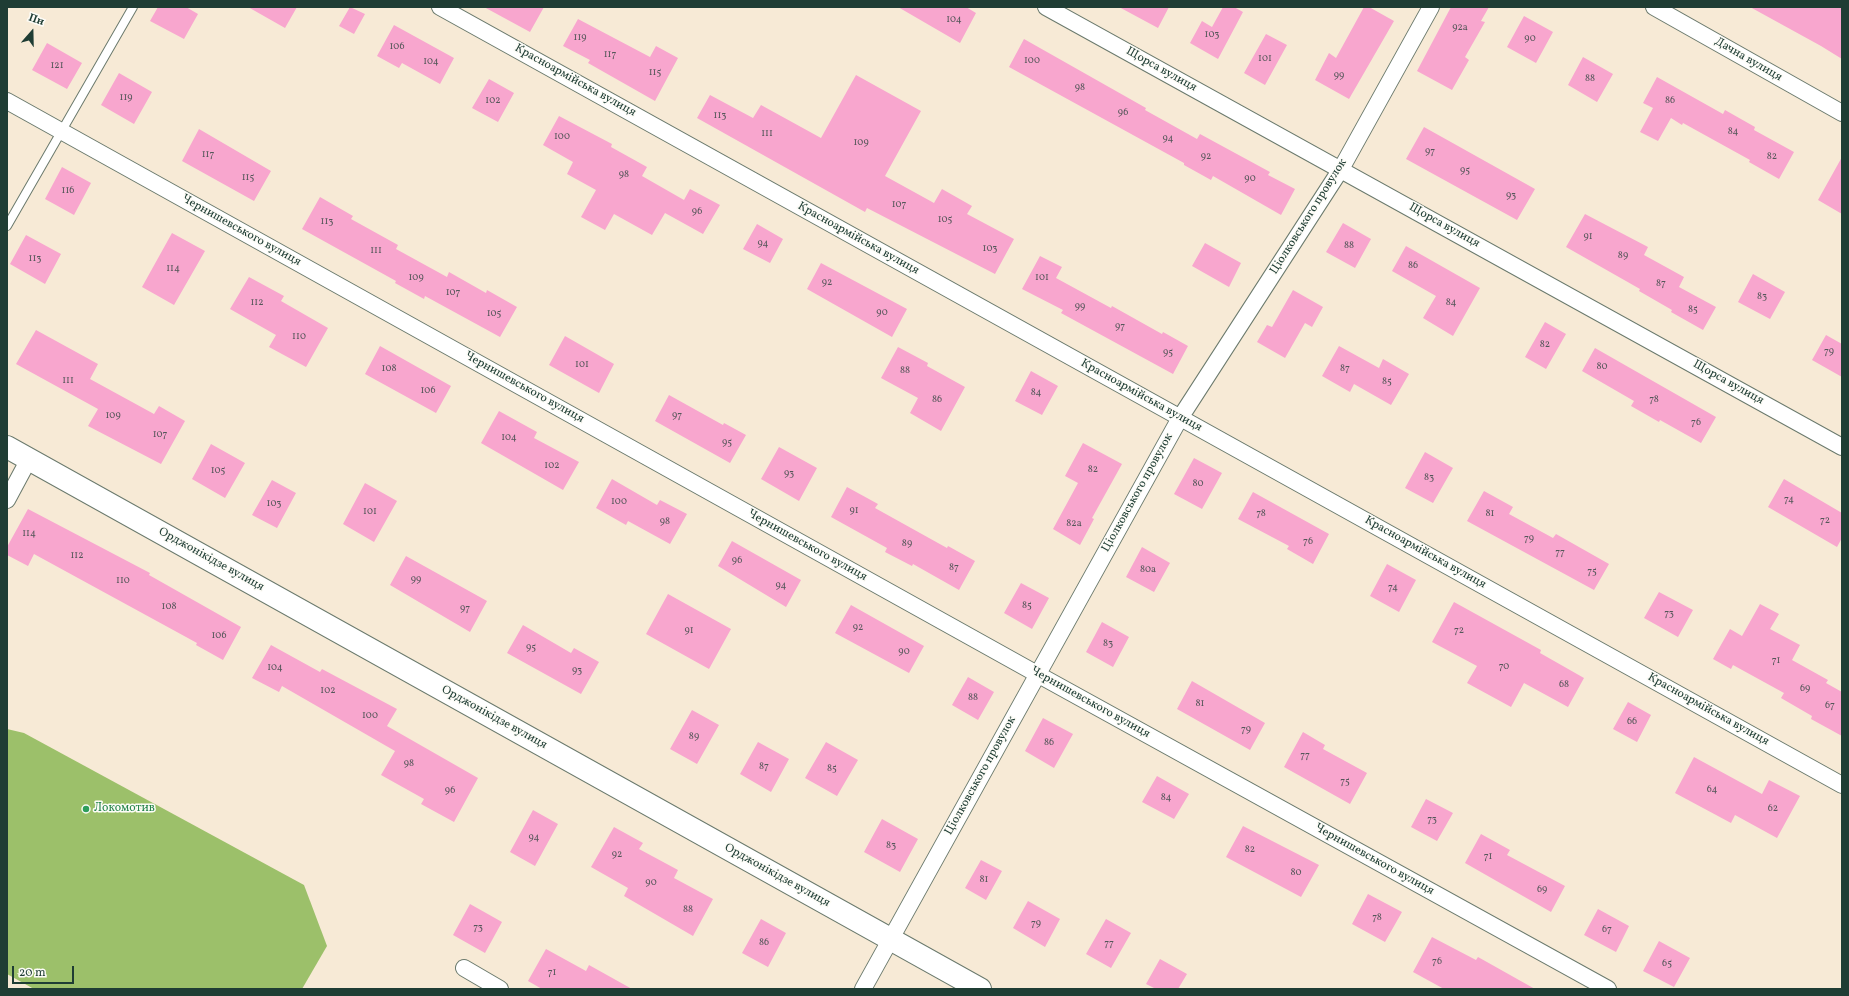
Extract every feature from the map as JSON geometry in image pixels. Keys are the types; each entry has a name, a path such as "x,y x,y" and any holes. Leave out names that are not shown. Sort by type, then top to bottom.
{"main road":[{"name":"Орджонікідзе вулиця","path":"7,447 980,989"}],"street":[{"name":"Красноармійська вулиця","path":"440,7 1842,785"},
{"name":"Щорса вулиця","path":"1046,7 1842,447"},
{"name":"Ціолковського провулок","path":"863,989 1180,418 1341,169 1431,7"},
{"name":"Дачна вулиця","path":"1654,7 1676,12 1842,113"},
{"name":"Чернишевського вулиця","path":"7,101 1037,674 1608,989"},
{"path":"7,500 29,459"},
{"path":"464,968 500,989"}],"lane":[{"path":"7,226 133,7"}],"green space":[{"name":"Локомотив","path":"7,729 24,733 304,885 327,946 302,989 34,989 7,974"}],"building":[{"path":"158,7 186,7 198,14 184,39 150,21"},
{"path":"248,7 297,7 285,28"},
{"path":"350,7 365,14 354,34 339,26"},
{"path":"484,7 544,7 530,32"},
{"path":"898,7 966,7 976,13 960,43"},
{"path":"1119,7 1169,7 1158,28"},
{"path":"1223,7 1234,7 1243,12 1218,59 1190,43 1202,21 1212,27"},
{"path":"1364,7 1369,7 1394,21 1349,99 1315,80 1329,53 1336,58"},
{"path":"1451,7 1489,7 1481,21 1485,22 1465,57 1469,60 1452,90 1417,71"},
{"path":"1750,7 1842,7 1842,59 1821,46"},
{"path":"1524,16 1553,32 1536,63 1507,47"},
{"path":"578,19 650,57 656,46 678,58 655,101 588,63 590,60 563,46"},
{"path":"394,25 454,58 440,84 402,63 399,68 377,56"},
{"path":"1266,34 1287,45 1265,85 1244,73"},
{"path":"1024,39 1146,108 1145,110 1197,139 1200,134 1270,172 1268,175 1295,189 1281,215 1213,176 1211,180 1184,165 1184,163 1009,67"},
{"path":"47,43 82,63 67,89 32,70"},
{"path":"1583,57 1613,74 1597,102 1568,85"},
{"path":"119,73 152,92 134,124 101,105"},
{"path":"856,75 921,111 885,176 934,203 942,189 972,206 967,214 1014,239 995,274 867,208 865,212 697,118 710,95 753,118 761,105 821,138"},
{"path":"1657,77 1723,114 1725,110 1755,127 1754,130 1794,152 1779,179 1749,162 1750,160 1683,123 1682,125 1671,118 1658,141 1640,132 1653,108 1643,103"},
{"path":"489,79 514,93 498,122 472,108"},
{"path":"559,116 612,144 611,147 647,167 642,176 684,200 690,189 720,205 703,234 665,213 652,235 614,214 605,230 581,217 596,190 567,174 573,162 543,145"},
{"path":"1424,127 1535,189 1517,220 1406,159"},
{"path":"199,129 271,171 254,201 182,161"},
{"path":"1842,157 1842,214 1818,200"},
{"path":"62,167 91,183 74,215 45,199"},
{"path":"320,197 353,216 351,219 398,245 396,249 447,277 449,272 486,293 487,290 517,307 500,337 425,296 424,299 395,283 396,281 302,229"},
{"path":"1585,214 1648,247 1644,255 1684,277 1679,287 1716,307 1703,330 1671,312 1672,310 1639,291 1640,289 1566,247"},
{"path":"1343,223 1371,239 1355,268 1326,252"},
{"path":"757,224 783,239 770,263 743,249"},
{"path":"172,233 205,251 174,305 142,287"},
{"path":"26,235 61,254 45,284 10,264"},
{"path":"1205,243 1241,263 1229,287 1192,266"},
{"path":"1406,246 1480,288 1453,336 1423,318 1436,296 1392,271"},
{"path":"1040,256 1062,267 1056,278 1111,308 1112,306 1162,334 1163,332 1188,346 1173,374 1061,313 1063,310 1022,289"},
{"path":"821,263 907,309 892,337 807,289"},
{"path":"1753,274 1785,292 1770,319 1738,302"},
{"path":"249,277 284,296 281,301 328,328 306,367 269,347 276,335 230,309"},
{"path":"1293,290 1323,307 1312,327 1305,323 1285,358 1257,342 1267,325 1272,327"},
{"path":"1545,322 1566,334 1546,369 1525,357"},
{"path":"36,330 98,364 90,379 154,414 159,406 185,421 161,464 88,426 98,409 16,364"},
{"path":"1826,335 1842,344 1842,377 1812,360"},
{"path":"565,336 614,364 599,393 549,365"},
{"path":"380,346 451,386 436,413 365,374"},
{"path":"1339,346 1379,368 1383,359 1409,374 1391,405 1354,384 1350,392 1322,376"},
{"path":"898,347 928,363 927,366 965,387 941,431 910,413 918,398 881,378"},
{"path":"1595,348 1716,417 1701,443 1631,406 1634,401 1582,371"},
{"path":"1031,371 1058,386 1042,415 1015,401"},
{"path":"669,395 723,425 724,423 746,435 730,463 655,421"},
{"path":"499,411 537,432 534,438 579,462 563,490 481,443"},
{"path":"1083,443 1122,464 1092,518 1094,519 1080,545 1053,529 1078,483 1065,476"},
{"path":"211,444 245,463 225,498 192,479"},
{"path":"779,447 817,468 799,501 761,479"},
{"path":"1425,452 1453,468 1433,503 1405,488"},
{"path":"1194,458 1222,473 1202,509 1174,494"},
{"path":"612,479 657,505 660,500 687,514 670,544 628,521 626,525 596,508"},
{"path":"1784,479 1842,513 1842,538 1837,547 1768,507"},
{"path":"272,480 296,493 277,528 252,515"},
{"path":"365,483 397,501 374,542 343,524"},
{"path":"847,487 878,504 875,508 947,548 948,546 975,561 959,590 913,564 912,566 885,552 887,548 831,517"},
{"path":"1484,491 1513,507 1509,514 1553,538 1556,534 1609,564 1594,590 1467,521"},
{"path":"1253,492 1329,534 1313,564 1287,549 1289,546 1238,519"},
{"path":"28,509 150,573 149,575 241,627 223,660 196,645 197,643 34,554 28,566 7,555 7,547"},
{"path":"732,541 801,580 786,607 718,566"},
{"path":"1142,547 1170,563 1154,592 1126,577"},
{"path":"406,556 487,601 470,632 390,585"},
{"path":"1387,564 1416,580 1399,612 1370,596"},
{"path":"1021,583 1049,598 1032,629 1004,613"},
{"path":"1659,592 1693,610 1678,637 1644,618"},
{"path":"668,594 731,629 709,669 646,634"},
{"path":"1454,602 1541,650 1540,653 1584,678 1568,707 1524,683 1511,707 1467,683 1477,666 1432,642"},
{"path":"1760,604 1779,614 1770,629 1800,645 1792,660 1828,680 1826,683 1842,692 1842,736 1811,719 1812,716 1781,698 1784,693 1733,665 1731,669 1713,659 1730,629 1742,636"},
{"path":"851,605 924,646 909,673 835,633"},
{"path":"1102,622 1129,637 1113,667 1086,652"},
{"path":"523,625 571,653 574,648 599,662 581,694 507,653"},
{"path":"271,645 320,672 322,669 397,709 387,726 478,778 454,822 421,804 424,799 381,775 395,751 282,686 279,692 252,678"},
{"path":"968,677 994,692 978,720 952,705"},
{"path":"1192,681 1265,723 1250,750 1177,709"},
{"path":"1628,702 1651,715 1637,742 1613,729"},
{"path":"692,710 719,725 697,764 670,749"},
{"path":"1043,718 1073,734 1054,768 1025,751"},
{"path":"1303,732 1325,745 1323,749 1367,773 1350,804 1284,767"},
{"path":"758,742 789,759 771,792 740,774"},
{"path":"826,742 858,760 837,796 805,778"},
{"path":"1694,757 1762,794 1769,780 1800,796 1777,838 1735,815 1731,823 1675,793"},
{"path":"1157,776 1189,794 1174,819 1142,802"},
{"path":"1426,799 1453,813 1437,841 1411,827"},
{"path":"533,810 558,824 535,866 510,852"},
{"path":"882,819 918,839 900,872 864,852"},
{"path":"1243,826 1319,865 1301,897 1226,857"},
{"path":"614,827 643,843 639,849 678,870 674,878 713,899 693,936 624,896 628,888 591,867"},
{"path":"1481,834 1510,850 1507,855 1565,886 1551,912 1465,863"},
{"path":"981,860 1002,871 986,900 965,888"},
{"path":"1368,894 1402,912 1385,942 1352,924"},
{"path":"1028,901 1060,919 1045,947 1013,928"},
{"path":"470,904 502,922 485,953 453,935"},
{"path":"1598,909 1629,926 1616,952 1584,935"},
{"path":"761,919 786,933 768,967 742,953"},
{"path":"1106,919 1131,933 1111,968 1086,954"},
{"path":"1432,937 1476,960 1478,957 1535,989 1444,989 1413,972"},
{"path":"1659,941 1690,958 1674,987 1643,971"},
{"path":"546,949 586,971 589,965 632,989 542,989 528,981"},
{"path":"1160,959 1187,974 1178,989 1156,989 1146,984"}],"place":[{"name":"Локомотив","path":"86,809"}]}
